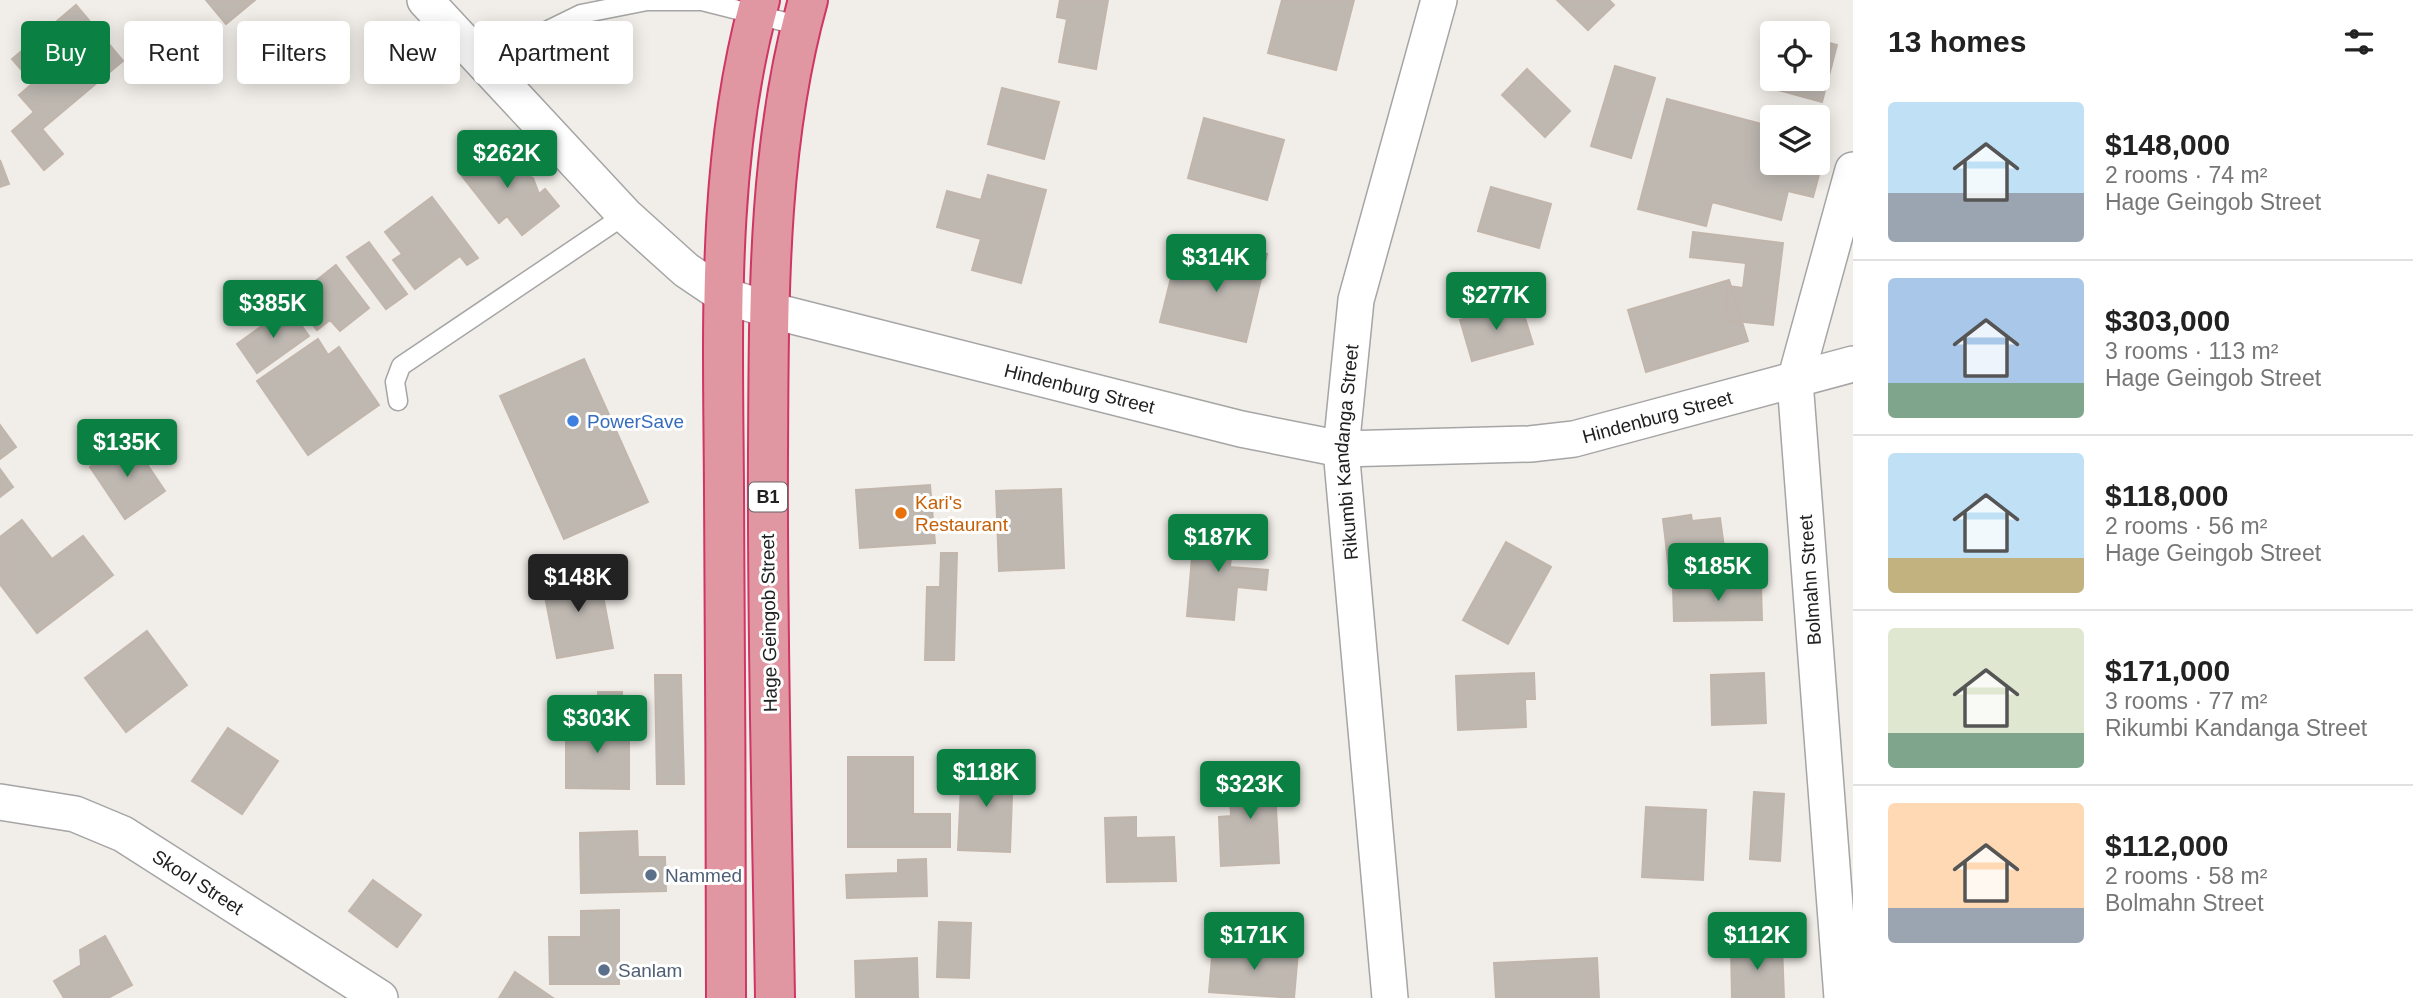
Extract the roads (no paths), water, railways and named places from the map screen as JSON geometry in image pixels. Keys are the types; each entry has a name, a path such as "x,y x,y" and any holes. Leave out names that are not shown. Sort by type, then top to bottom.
{"highway":[{"name":"B1","path":"726,998 723,295 731,165 740,94 758,7"},
{"name":"Hage Geingob Street","path":"775,998 768,577 769,310 778,155 805,13"}],"street":[{"name":"Hindenburg Street","path":"425,0 474,52"},
{"name":"Rikumbi Kandanga Street","path":"1390,998 1341,449 1356,300 1439,0"},
{"name":"Hindenburg Street","path":"503,84 625,215 686,270 723,295 769,310 1241,429 1341,449 1530,444 1574,439 1853,364"},
{"name":"Bolmahn Street","path":"1842,998 1795,381 1853,170"},
{"name":"Skool Street","path":"0,802 75,814 123,834 380,998"}],"lane":[{"path":"567,21 581,14 647,1 702,0 805,13"},
{"path":"398,401 394,382 401,366 625,215"}],"place":[{"name":"PowerSave","path":"573,421"},
{"name":"Kari's Restaurant","path":"901,513"},
{"name":"Nammed","path":"651,875"},
{"name":"Sanlam","path":"604,970"}]}
